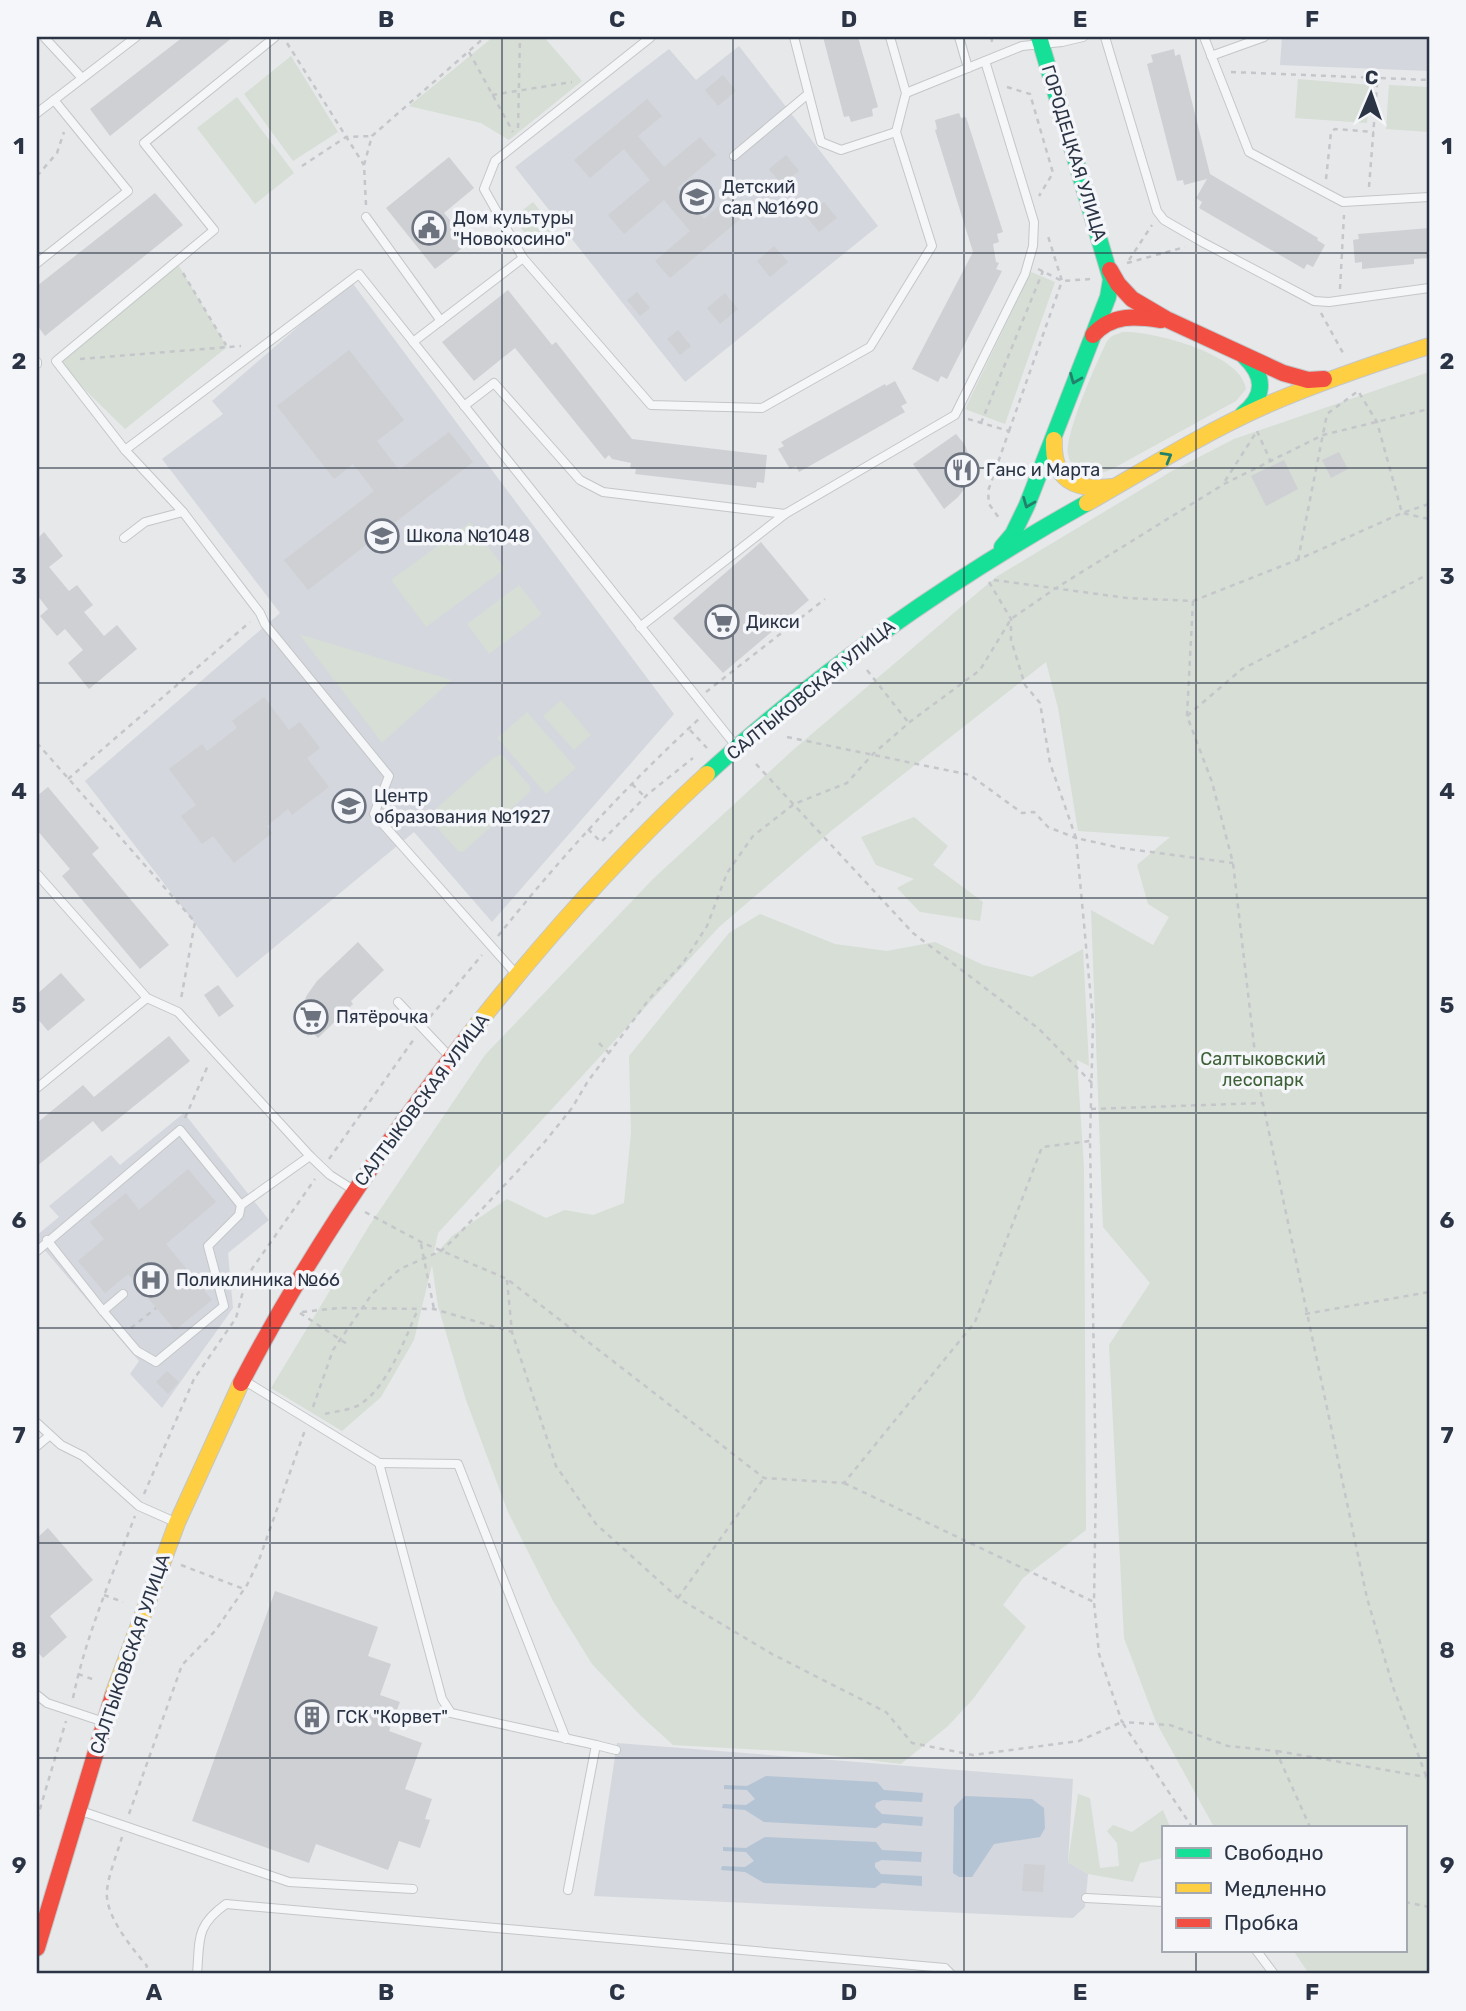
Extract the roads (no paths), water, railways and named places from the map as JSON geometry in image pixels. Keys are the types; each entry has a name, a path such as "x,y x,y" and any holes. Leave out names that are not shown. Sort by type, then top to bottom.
{"street":[{"name":"ГОРОДЕЦКАЯ УЛИЦА","path":"1040,40 1110,270"},
{"path":"1110,270 1124,292 1142,306 1296,377 1317,380 1350,372"},
{"path":"984,563 1004,545 1020,521 1108,297 1110,270"},
{"path":"1090,341 1104,323 1120,317 1164,321 1194,331"},
{"name":"САЛТЫКОВСКАЯ УЛИЦА","path":"37,1948 141,1612 177,1523 242,1380 327,1231 354,1191 451,1058 518,976 619,860 737,748 852,653 984,563 1215,430 1262,407 1350,372 1429,346"},
{"path":"1215,430 1252,408 1261,392 1259,375 1248,359 1239,352"},
{"name":"САЛТЫКОВСКАЯ УЛИЦА","path":"1060,416 1052,456 1058,471 1064,478 1079,486 1097,489 1119,485"}],"lane":[{"path":"44,37 82,78"},
{"path":"37,113 136,37"},
{"path":"275,37 144,143 214,230 56,360 125,450 183,512 260,613 265,624 389,776 374,814 518,976"},
{"path":"651,37 517,141 495,162 484,188 523,258 651,405 762,408 870,347 932,246 895,132 906,93 890,37"},
{"path":"794,37 821,142 841,150 895,132"},
{"path":"959,37 968,68"},
{"path":"906,93 1040,40 1083,37"},
{"path":"1105,37 1164,220 1314,301 1339,301 1429,288"},
{"path":"1205,37 1249,152 1345,202 1429,197"},
{"path":"1211,56 1264,37"},
{"path":"640,627 785,514 955,415 1028,264 1034,234 1031,208 985,61"},
{"path":"734,156 808,94"},
{"path":"37,263 128,191 54,100"},
{"path":"366,217 441,321"},
{"path":"413,342 523,258"},
{"path":"125,450 359,274 737,748"},
{"path":"464,406 494,383 580,480 603,492 785,514"},
{"path":"124,538 145,522 183,512"},
{"path":"37,874 147,998 178,1012 310,1156 330,1175 354,1191"},
{"path":"37,1088 147,998"},
{"path":"398,1002 451,1058"},
{"path":"37,1251 180,1130 241,1205"},
{"path":"47,1240 137,1351 156,1362 224,1306 208,1246 239,1215 241,1205 310,1156"},
{"path":"103,1311 123,1294"},
{"path":"242,1380 309,1418 379,1463 458,1464 566,1739"},
{"path":"37,1423 61,1445 83,1456 139,1506 177,1523"},
{"path":"37,1446 49,1436"},
{"path":"379,1463 442,1699 451,1713 616,1750"},
{"path":"37,1695 47,1703 105,1723"},
{"path":"568,1890 596,1745"},
{"path":"78,1810 289,1882 413,1889"},
{"path":"1086,1898 1162,1902"},
{"path":"197,1974 200,1930 211,1914 226,1904 945,1968 951,1974"},
{"path":"1258,1952 1274,1974"}],"water":[{"path":"766,1776 877,1782 884,1790 923,1793 922,1802 883,1800 876,1803 875,1807 882,1814 923,1817 922,1826 883,1823 876,1828 764,1822 745,1810 722,1808 723,1804 746,1805 755,1799 747,1790 724,1789 724,1785 747,1786"},
{"path":"965,1796 1032,1799 1044,1808 1045,1828 1040,1837 994,1844 972,1877 959,1877 953,1873 954,1807"},
{"path":"765,1837 876,1842 882,1850 922,1852 921,1862 882,1860 875,1863 875,1867 881,1874 922,1876 922,1886 882,1883 875,1888 764,1883 745,1872 721,1870 722,1866 745,1867 754,1861 746,1852 723,1851 723,1847 746,1848"}],"place":[{"name":"Детский сад №1690","path":"697,197"},
{"name":"Дом культуры \"Новокосино\"","path":"429,228"},
{"name":"Ганс и Марта","path":"962,470"},
{"name":"Школа №1048","path":"382,536"},
{"name":"Дикси","path":"722,622"},
{"name":"Центр образования №1927","path":"349,806"},
{"name":"Пятёрочка","path":"311,1017"},
{"name":"Поликлиника №66","path":"151,1280"},
{"name":"ГСК \"Корвет\"","path":"312,1717"}],"park label":[{"name":"Салтыковский лесопарк","path":"1263,1069"}]}
